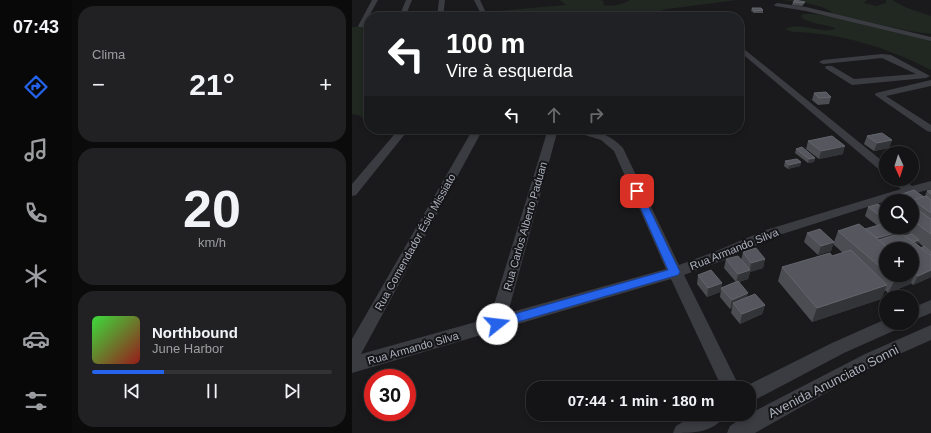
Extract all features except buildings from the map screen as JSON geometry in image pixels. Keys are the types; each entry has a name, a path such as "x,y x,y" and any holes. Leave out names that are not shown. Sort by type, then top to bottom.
{"street":[{"path":"369,12 375,0"},
{"path":"404,12 409,0"},
{"path":"441,12 442,0"},
{"path":"477,0 483,12"},
{"path":"777,5 808,8 834,16 900,30 931,39"},
{"path":"361,26 364,20"},
{"path":"352,26 364,26"},
{"path":"744,51 879,164"},
{"path":"823,62 882,56 888,57 929,78"},
{"path":"829,68 852,82 929,78"},
{"path":"929,78 879,95 931,129"},
{"path":"352,192 400,134"},
{"name":"Rua Comendador Ésio Missiato","path":"352,355 475,134"},
{"name":"Rua Carlos Alberto Paduan","path":"497,324 552,134"},
{"path":"594,134 612,141 618,150 728,381"},
{"name":"Rua Armando Silva","path":"352,365 675,272 719,256 771,233 910,190 931,185"},
{"path":"905,186 910,190"},
{"path":"919,312 931,306"},
{"path":"756,390 838,348 879,330"},
{"name":"Avenida Anunciato Sonni","path":"745,423 871,359 931,332"},
{"path":"683,433 703,421"}],"shaded area":[{"path":"560,0 599,0 604,1 603,5 613,6 630,0 737,0 667,9 657,12 493,12 566,5"},
{"path":"782,0 867,0 864,3 876,6 886,3 886,0 892,0 905,7 931,16 931,34 909,31 827,13 832,12 814,5"},
{"path":"802,14 837,17 931,40 931,70 898,55 864,43 829,35 793,32 785,29 797,26 823,30 835,29 808,21 801,17"},
{"path":"364,26 364,119 359,115 352,114 352,27"}],"route":[{"path":"497,324 675,272 637,191"}]}
